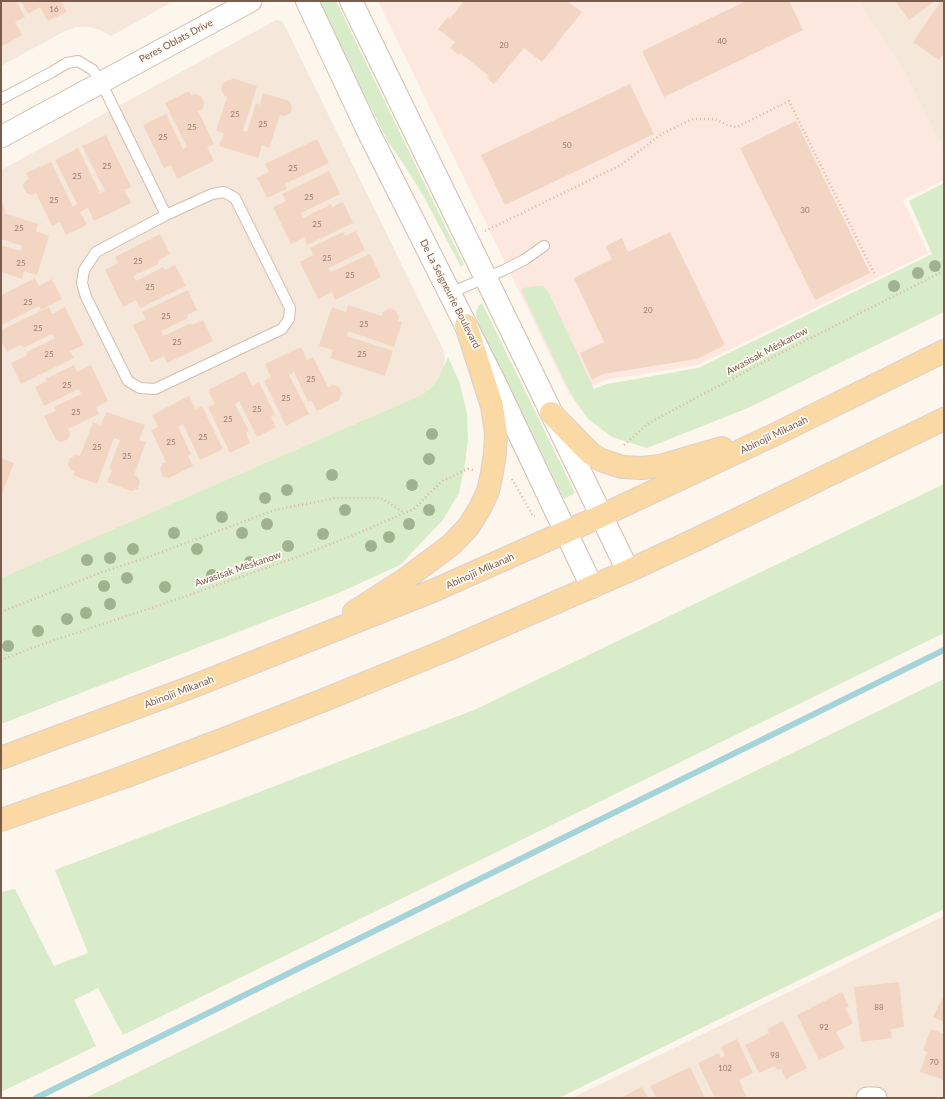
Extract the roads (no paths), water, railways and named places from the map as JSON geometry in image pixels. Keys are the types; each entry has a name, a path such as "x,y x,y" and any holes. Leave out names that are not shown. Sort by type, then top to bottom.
{"main road":[{"path":"305,642 404,580 451,545 469,526 480,508 488,491 492,473 496,433 492,406 466,325"},
{"name":"Abinojii Mikanah","path":"1,758 194,686 435,590 566,533 780,432 944,351"},
{"path":"552,413 590,453 601,460 622,467 642,468 660,466 780,432"},
{"path":"1,820 124,777 324,700 444,651 628,572 944,419"}],"street":[{"name":"Peres Oblats Drive","path":"1,137 252,1"},
{"name":"De La Seigneurie Boulevard","path":"307,1 369,133 466,325 592,587"},
{"path":"351,1 628,572"},
{"path":"867,1098 876,1098"}],"lane":[{"path":"1,99 52,72 67,62 78,61 93,70 101,82 166,215"},
{"path":"224,192 235,198 290,308 289,319 282,329 155,389 140,388 128,381 86,296 82,283 84,270 96,252 166,215 212,194 224,192"},
{"path":"450,293 504,270 524,260 544,246"}],"waterway":[{"path":"36,1098 944,650"}]}
